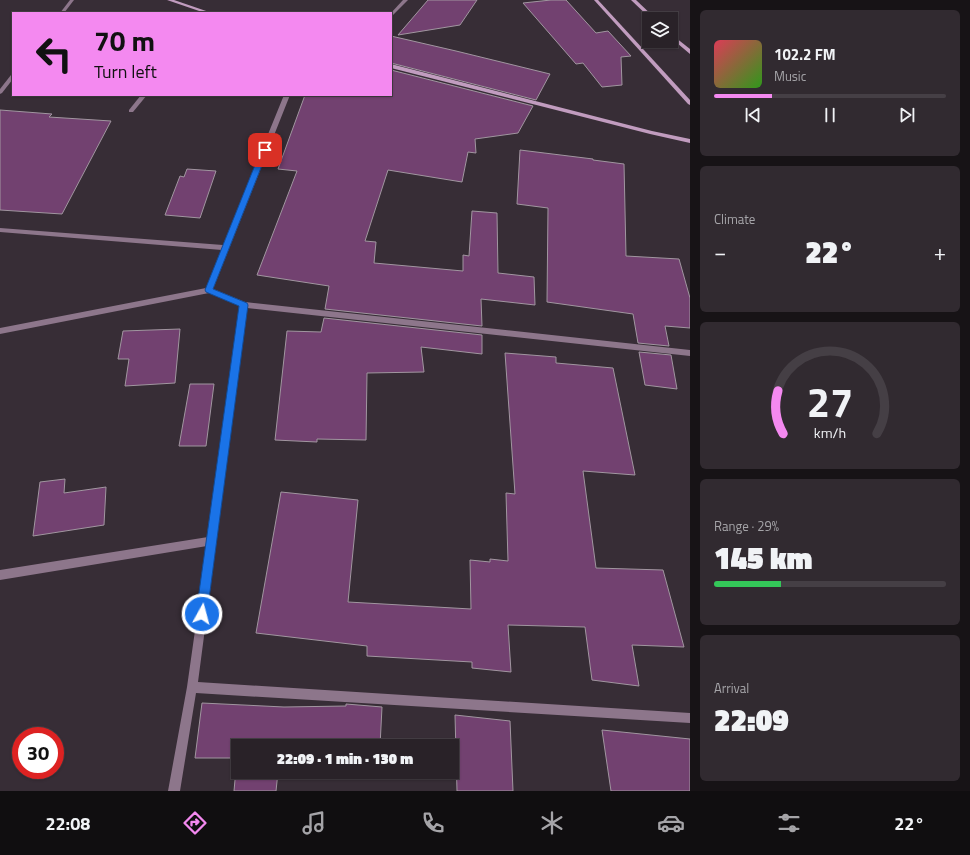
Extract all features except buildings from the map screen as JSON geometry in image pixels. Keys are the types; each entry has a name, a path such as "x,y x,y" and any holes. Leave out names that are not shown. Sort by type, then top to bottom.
{"street":[{"path":"63,12 72,0"},
{"path":"169,0 206,12"},
{"path":"392,15 406,0"},
{"path":"596,0 690,103"},
{"path":"633,0 646,12"},
{"path":"678,41 690,52"},
{"path":"392,66 652,133 690,141"},
{"path":"0,92 12,77"},
{"path":"131,111 143,96"},
{"path":"209,290 287,96"},
{"path":"0,230 226,248"},
{"path":"0,331 209,290 244,305 690,353"},
{"path":"174,791 192,687 244,305"},
{"path":"0,575 211,542"},
{"path":"192,687 690,718"}],"route":[{"path":"202,614 244,305 209,290 265,150"}]}
